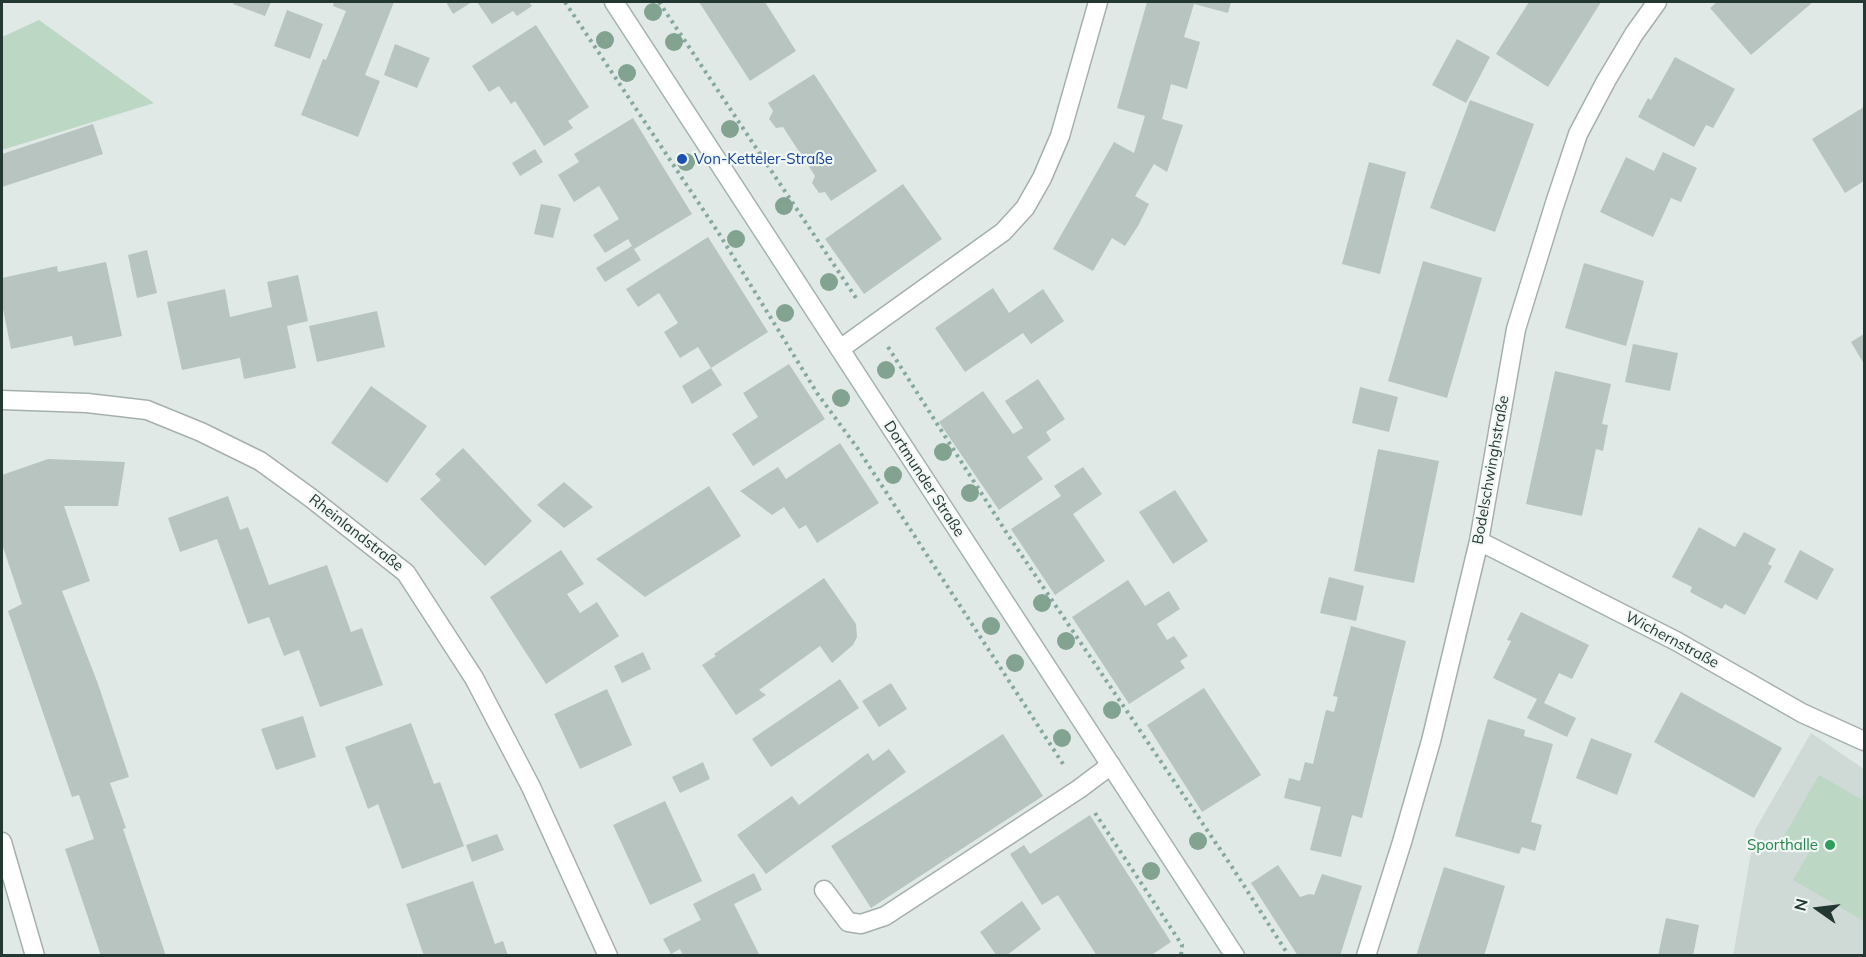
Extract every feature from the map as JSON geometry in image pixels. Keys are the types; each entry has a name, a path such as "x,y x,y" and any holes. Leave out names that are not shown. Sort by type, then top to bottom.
{"street":[{"name":"Dortmunder Straße","path":"614,2 1235,956"},
{"path":"840,349 1003,232 1025,208 1042,178 1060,136 1098,2"},
{"name":"Bodelschwinghstraße","path":"1366,956 1431,741 1479,541 1516,329 1555,202 1583,125 1634,34 1657,2"},
{"name":"Rheinlandstraße","path":"2,400 87,403 147,410 201,432 260,461 406,573 474,678 531,787 608,956"},
{"name":"Wichernstraße","path":"1479,541 1676,641 1802,713 1864,741"},
{"path":"824,890 848,922 861,924 885,916 1079,789 1111,765"},
{"path":"2,842 35,956"}],"path":[{"path":"565,2 718,232 817,393 858,449 1182,945 1181,956"},
{"path":"659,2 855,298 877,322 888,346 1008,535 1232,867 1288,956"}],"shaded area":[{"path":"1811,733 1864,769 1864,955 1733,956 1755,830"}],"green space":[{"path":"39,20 154,103 2,150 2,37"},
{"name":"Sporthalle","path":"1819,775 1864,801 1864,921 1793,880 1809,853 1783,838"}],"building":[{"path":"234,2 271,2 265,16 233,4"},
{"path":"334,2 394,2 365,75 380,81 358,137 301,115 323,59 326,60 346,11 333,6"},
{"path":"446,2 472,2 453,14"},
{"path":"477,2 529,2 532,6 517,16 513,11 492,24"},
{"path":"699,2 765,2 796,51 750,81"},
{"path":"1147,2 1231,2 1228,13 1194,4 1184,37 1200,42 1187,89 1171,84 1162,119 1183,125 1167,172 1154,164 1135,196 1149,204 1138,226 1125,246 1112,238 1093,271 1053,249 1114,142 1134,153 1145,116 1117,108"},
{"path":"1529,2 1601,2 1548,87 1496,54"},
{"path":"1717,2 1813,2 1751,55 1710,8"},
{"path":"287,10 323,24 310,59 274,46"},
{"path":"536,25 589,107 568,121 573,128 544,146 515,101 511,104 499,86 489,92 472,66"},
{"path":"1457,39 1490,57 1466,103 1432,85"},
{"path":"395,44 430,58 417,88 384,75"},
{"path":"1675,57 1735,89 1713,128 1706,125 1694,147 1638,117 1648,98 1651,100"},
{"path":"814,74 877,171 831,201 825,192 819,193 812,183 815,176 783,127 776,128 769,119 773,111 768,103"},
{"path":"1470,100 1534,124 1495,232 1430,208"},
{"path":"1864,107 1864,181 1845,193 1812,139"},
{"path":"633,118 692,214 634,249 641,260 605,282 596,268 632,246 628,239 605,253 593,235 619,219 599,186 574,202 558,175 579,162 574,154"},
{"path":"93,124 103,154 2,187 2,154"},
{"path":"535,149 543,162 520,176 512,163"},
{"path":"1663,152 1697,168 1681,202 1671,198 1653,237 1600,212 1626,157 1654,171"},
{"path":"1369,162 1406,172 1380,274 1342,264"},
{"path":"903,184 942,239 864,294 825,239"},
{"path":"541,204 561,208 553,238 534,234"},
{"path":"708,237 768,332 711,368 698,347 680,358 664,332 678,323 659,293 638,307 626,289"},
{"path":"147,250 157,293 137,298 128,255"},
{"path":"1423,261 1482,278 1447,398 1388,381"},
{"path":"106,262 122,336 74,346 72,336 11,349 2,304 2,278 57,266 58,272"},
{"path":"1584,263 1644,281 1626,346 1565,328"},
{"path":"298,275 308,321 287,326 296,368 244,379 240,358 182,370 167,302 225,289 230,317 272,307 267,282"},
{"path":"993,288 1009,313 1043,289 1064,321 1031,344 1023,333 965,372 935,328"},
{"path":"377,311 385,347 317,362 309,326"},
{"path":"1864,334 1864,364 1851,342"},
{"path":"1633,344 1678,353 1670,391 1625,382"},
{"path":"789,364 825,419 753,466 732,434 758,417 743,393"},
{"path":"711,368 722,385 692,404 682,386"},
{"path":"1555,371 1611,384 1602,424 1608,425 1603,451 1596,449 1582,516 1526,504"},
{"path":"1038,379 1065,419 1046,432 1051,440 1027,457 1043,479 999,510 939,422 983,391 1013,434 1023,428 1005,401"},
{"path":"371,386 427,426 387,483 331,443"},
{"path":"1360,387 1398,397 1389,432 1352,423"},
{"path":"840,443 879,503 817,543 806,525 799,529 784,507 772,515 740,491 778,467 786,479"},
{"path":"463,448 532,521 485,566 420,499 441,480 435,474"},
{"path":"1378,449 1439,461 1414,583 1354,571"},
{"path":"48,459 125,462 118,506 64,506 90,581 62,591 98,684 129,777 110,783 166,956 101,956 65,849 94,839 79,795 72,797 8,611 22,604 2,544 2,475"},
{"path":"1083,467 1102,494 1073,514 1105,561 1055,595 1011,529 1061,496 1054,486"},
{"path":"564,482 593,507 564,528 537,505"},
{"path":"709,486 741,536 645,597 596,559"},
{"path":"1175,490 1208,541 1173,564 1139,512"},
{"path":"228,496 240,530 248,527 269,585 327,565 351,632 362,628 383,685 320,707 299,650 284,656 269,617 248,624 217,539 180,552 168,518"},
{"path":"1699,527 1735,547 1744,532 1776,549 1768,564 1772,566 1745,615 1725,604 1722,609 1690,592 1692,587 1672,577"},
{"path":"561,550 584,584 567,594 580,613 597,602 619,636 546,684 490,597"},
{"path":"1800,550 1834,569 1817,600 1784,582"},
{"path":"1329,577 1364,586 1356,621 1320,613"},
{"path":"824,578 856,624 857,637 853,645 832,663 820,646 759,690 766,695 736,715 702,665 716,656 714,654"},
{"path":"1128,580 1145,606 1169,591 1180,609 1157,624 1167,640 1174,636 1188,656 1180,661 1185,668 1129,704 1072,617"},
{"path":"1521,612 1589,645 1572,679 1559,673 1544,703 1576,718 1567,737 1527,718 1537,699 1493,678 1511,641 1507,640"},
{"path":"1351,626 1406,641 1362,818 1352,815 1341,857 1310,850 1321,807 1284,798 1289,778 1300,781 1305,762 1313,764 1326,710 1334,712 1338,697 1333,696"},
{"path":"643,652 651,669 622,683 614,666"},
{"path":"840,679 859,708 771,767 752,739"},
{"path":"891,683 907,709 879,727 862,701"},
{"path":"1204,688 1261,775 1202,812 1147,725"},
{"path":"607,689 632,745 580,769 554,714"},
{"path":"1681,692 1782,748 1754,798 1654,742"},
{"path":"303,716 316,757 276,770 261,729"},
{"path":"1488,719 1525,730 1524,736 1553,744 1531,822 1542,825 1535,851 1522,847 1519,854 1455,836"},
{"path":"411,723 434,784 440,782 464,846 402,869 378,804 368,809 345,747"},
{"path":"1003,734 1043,796 871,908 831,846"},
{"path":"1591,738 1632,754 1617,795 1576,778"},
{"path":"889,749 906,772 766,874 737,835 792,796 799,805 868,753 873,761"},
{"path":"703,762 710,779 680,793 672,777"},
{"path":"665,801 702,881 650,905 613,825"},
{"path":"1090,815 1171,942 1150,956 1097,956 1058,895 1042,905 1010,854 1024,845 1030,854"},
{"path":"497,834 504,850 472,862 466,845"},
{"path":"1278,865 1300,897 1314,895 1322,874 1362,886 1340,956 1298,956 1251,883"},
{"path":"1444,867 1505,886 1484,956 1416,956"},
{"path":"754,873 762,890 734,904 760,956 683,956 680,949 671,954 663,939 701,920 693,904"},
{"path":"473,881 495,944 503,941 508,956 424,956 406,904"},
{"path":"1022,901 1041,929 1006,956 997,956 980,932"},
{"path":"1666,918 1699,925 1693,956 1658,956"}],"place":[{"name":"Von-Ketteler-Straße","path":"682,159"},
{"name":"Sporthalle","path":"1830,845"}]}
